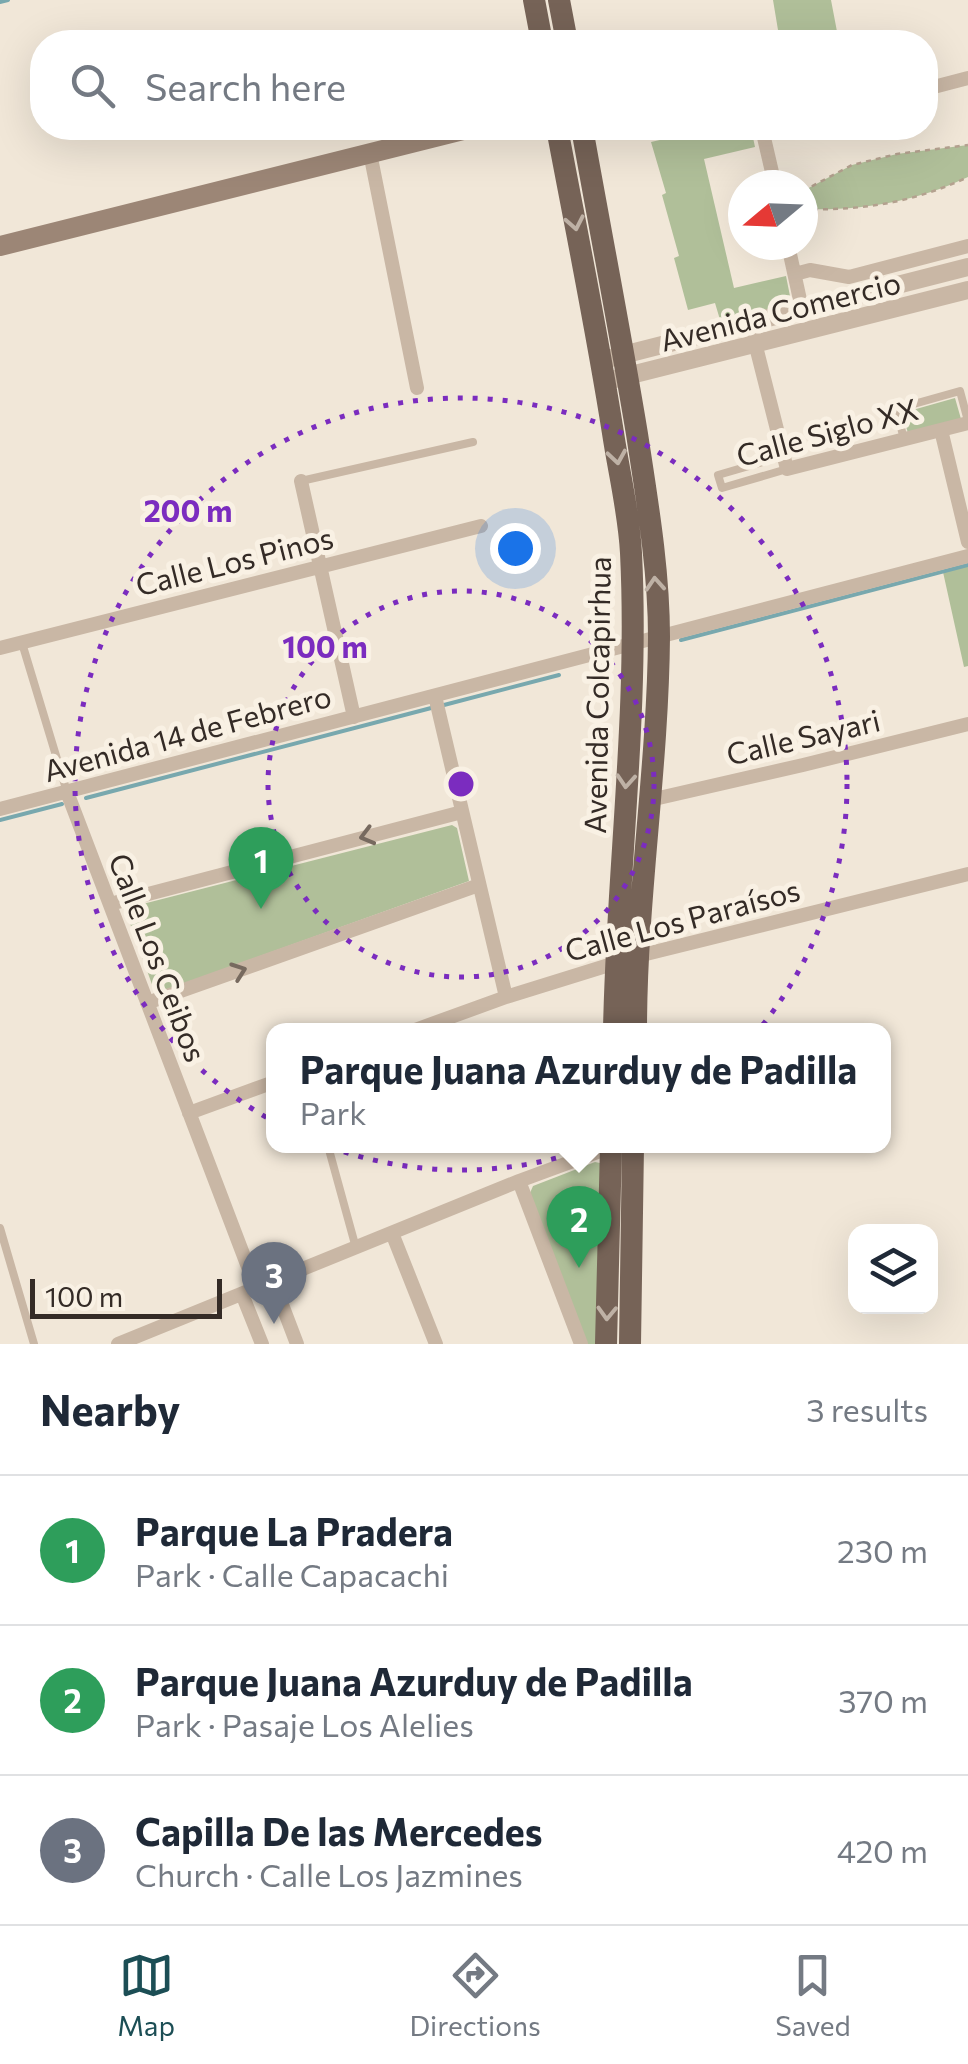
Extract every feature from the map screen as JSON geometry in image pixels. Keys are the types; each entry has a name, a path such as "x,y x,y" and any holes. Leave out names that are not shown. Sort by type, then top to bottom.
{"main road":[{"path":"534,0 540,30"},
{"path":"559,0 564,30"},
{"path":"0,246 423,140"},
{"name":"Avenida Colcapirhua","path":"560,140 648,504 659,636 650,800 615,1023"},
{"name":"Avenida Colcapirhua","path":"584,140 614,369 630,548 633,642 626,959 635,1023"},
{"path":"606,1344 622,1153"},
{"path":"622,1153 630,1344"}],"street":[{"path":"938,85 968,78"},
{"path":"765,140 771,170"},
{"path":"370,153 418,388"},
{"path":"795,274 810,270 849,277 968,246"},
{"path":"792,260 802,310"},
{"name":"Avenida Comercio","path":"614,369 750,323 968,267"},
{"name":"Avenida Comercio","path":"614,369 755,345 968,290"},
{"path":"750,323 785,462"},
{"name":"Calle Siglo XX","path":"785,462 968,422"},
{"path":"941,430 968,542"},
{"path":"301,481 354,717"},
{"name":"Calle Los Pinos","path":"0,648 481,526"},
{"name":"Avenida 14 de Febrero","path":"0,809 968,556"},
{"path":"435,696 506,998"},
{"name":"Calle Sayari","path":"650,800 968,724"},
{"name":"Calle Los Ceibos","path":"67,792 189,1113 249,1291 262,1344"},
{"path":"110,904 462,812"},
{"name":"Calle Los Paraísos","path":"435,1023 626,959 968,874"},
{"path":"147,1004 479,885"},
{"path":"189,1113 266,1085"},
{"path":"118,1344 520,1182 605,1153"},
{"path":"520,1182 581,1344"},
{"path":"392,1233 436,1344"},
{"path":"273,1281 297,1344"}],"lane":[{"path":"904,439 896,409 960,391 968,422"},
{"path":"301,481 473,442"},
{"name":"Calle Siglo XX","path":"785,462 722,488 718,474 785,462"},
{"name":"Calle Los Ceibos","path":"22,642 67,792"},
{"path":"330,1153 356,1248"},
{"path":"0,1228 34,1344"}],"path":[{"path":"818,183 852,166 896,154 968,145"},
{"path":"818,209 874,208 968,177"}],"green space":[{"path":"773,0 831,0 837,30 778,30"},
{"path":"754,140 755,147 704,159 734,288 786,276 790,296 786,307 721,323 715,303 688,310 674,258 679,256 662,195 666,193 651,142"},
{"path":"968,145 968,177 888,203 818,209 818,183 852,165 897,154"},
{"path":"955,398 961,419 908,433 902,413"},
{"path":"968,565 968,666 964,667 943,572"},
{"path":"452,825 457,828 469,881 160,992 154,990 127,915 131,907"},
{"path":"600,1163 599,1344 586,1344 530,1193 533,1186"}],"waterway":[{"path":"0,2 8,0"},
{"path":"681,640 968,565"},
{"path":"444,705 559,675"},
{"path":"86,798 435,707"},
{"path":"0,820 62,804"}],"place":[{"name":"Parque La Pradera","path":"261,909"},
{"name":"Parque Juana Azurduy de Padilla","path":"579,1268"},
{"name":"Capilla De las Mercedes","path":"274,1324"}]}
